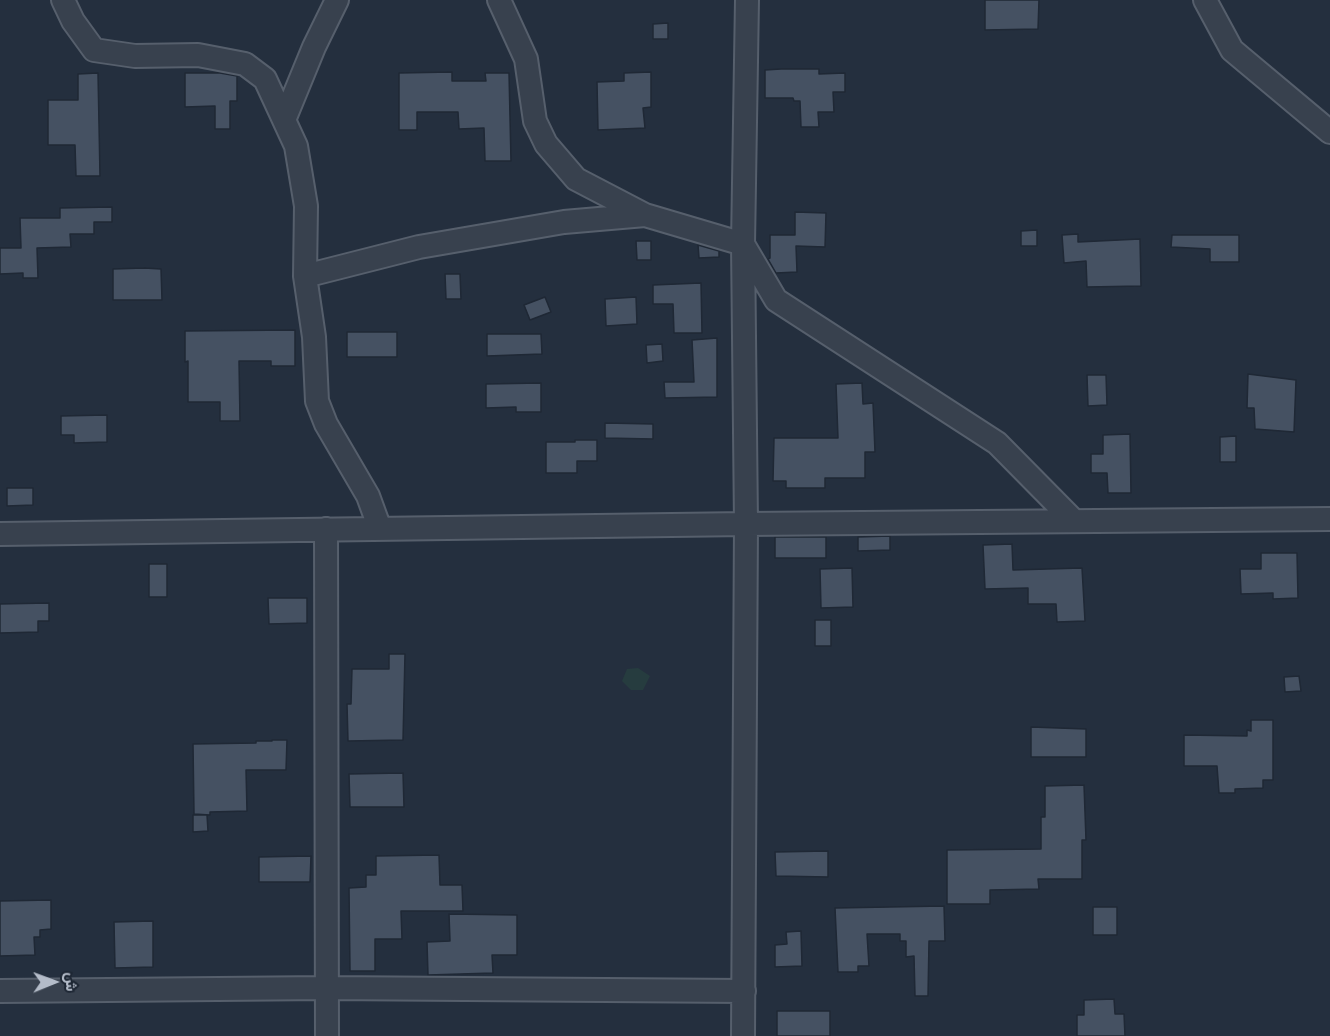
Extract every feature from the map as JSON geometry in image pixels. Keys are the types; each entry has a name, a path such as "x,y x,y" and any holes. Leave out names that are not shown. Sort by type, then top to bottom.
{"street":[{"path":"63,0 73,21 94,50 135,56 198,55 245,64 265,79 296,146 306,206 305,276 314,338 318,401 326,424 368,496 380,529"},
{"path":"284,120 314,47 337,0"},
{"path":"499,0 526,59 535,122 546,144 576,178 645,216 743,244 776,300 997,443 1074,521"},
{"path":"743,1036 746,524 743,244 747,0"},
{"path":"1204,0 1232,50 1330,132"},
{"path":"305,276 419,247 564,222 645,216"},
{"path":"0,534 1330,519"},
{"path":"326,529 327,1036"},
{"path":"0,991 326,988 744,991"}],"green space":[{"path":"638,668 650,676 643,690 631,690 622,681 627,669"}],"building":[{"path":"985,0 1039,0 1038,29 985,30"},
{"path":"668,23 668,39 653,39 653,24"},
{"path":"819,69 819,74 845,73 845,92 833,92 834,112 818,112 819,127 801,127 800,101 794,101 793,98 765,98 765,70"},
{"path":"452,72 452,81 486,81 485,73 509,73 511,161 485,161 484,128 459,129 458,112 417,112 417,130 399,130 399,73"},
{"path":"651,72 651,107 643,108 645,128 598,130 597,82 624,81 624,73"},
{"path":"98,73 100,176 76,176 75,145 48,145 48,100 78,100 78,74"},
{"path":"185,73 220,73 237,76 237,101 230,101 230,129 215,129 215,106 185,107"},
{"path":"112,207 112,222 94,222 94,234 70,234 71,247 37,248 38,278 23,278 23,273 0,274 0,248 21,248 20,218 60,218 60,208"},
{"path":"795,212 826,213 825,247 796,246 797,272 776,273 768,259 770,258 770,235 795,235"},
{"path":"1037,230 1037,246 1021,246 1021,231"},
{"path":"1078,234 1078,242 1140,239 1141,286 1087,287 1086,261 1064,263 1062,235"},
{"path":"1172,235 1239,235 1239,262 1210,262 1210,249 1171,247"},
{"path":"636,241 651,241 651,260 637,260"},
{"path":"698,245 719,251 719,257 699,258"},
{"path":"113,269 161,269 162,300 113,300"},
{"path":"445,274 460,274 461,299 446,299"},
{"path":"701,283 702,333 674,333 673,304 653,304 653,285"},
{"path":"545,297 551,312 530,320 524,305"},
{"path":"636,297 637,324 606,326 605,299"},
{"path":"295,330 295,366 271,366 271,361 239,361 240,421 220,421 220,402 188,402 185,331"},
{"path":"347,332 397,332 397,357 347,357"},
{"path":"487,334 541,334 542,354 487,356"},
{"path":"717,338 717,397 665,398 664,382 694,382 692,340"},
{"path":"662,344 663,361 647,363 646,345"},
{"path":"1248,374 1296,380 1294,432 1255,429 1254,408 1247,408"},
{"path":"1087,375 1106,375 1107,405 1088,406"},
{"path":"541,383 541,412 516,412 516,407 486,408 486,384"},
{"path":"862,383 863,404 873,403 875,452 865,452 865,478 825,478 825,488 786,488 786,481 773,481 774,438 838,438 836,384"},
{"path":"107,415 107,442 74,443 74,435 61,435 61,416"},
{"path":"605,423 653,424 653,439 605,438"},
{"path":"1130,434 1131,493 1108,493 1107,473 1091,473 1091,454 1103,454 1103,435"},
{"path":"1236,436 1236,462 1220,462 1220,437"},
{"path":"575,440 597,440 597,461 577,461 577,473 546,473 546,442 575,442"},
{"path":"7,488 33,488 33,505 7,506"},
{"path":"890,536 890,550 858,551 858,537"},
{"path":"775,537 826,537 826,558 775,558"},
{"path":"1012,544 1013,570 1082,568 1085,621 1057,622 1056,604 1028,604 1028,588 985,589 983,545"},
{"path":"1261,553 1297,553 1298,598 1273,599 1273,593 1241,594 1240,569 1261,569"},
{"path":"149,564 167,564 167,597 149,597"},
{"path":"852,568 853,607 821,608 820,569"},
{"path":"268,598 307,598 307,623 269,624"},
{"path":"49,603 49,621 38,621 38,632 0,633 0,604"},
{"path":"815,620 831,620 831,646 815,646"},
{"path":"389,654 405,654 403,740 348,741 347,704 351,704 352,669 389,669"},
{"path":"1299,676 1301,691 1285,692 1284,677"},
{"path":"1251,720 1273,720 1273,780 1263,780 1263,788 1235,789 1235,793 1219,793 1217,766 1184,766 1184,735 1247,736 1247,730 1251,731"},
{"path":"1031,727 1086,729 1086,757 1031,757"},
{"path":"287,740 286,770 246,770 247,811 210,812 210,815 194,814 193,744 256,743 256,741"},
{"path":"403,773 404,807 350,807 349,774"},
{"path":"1084,785 1086,840 1082,840 1082,879 1038,879 1039,889 990,890 990,904 947,904 947,850 1041,849 1041,817 1045,817 1045,786"},
{"path":"193,815 207,815 208,831 193,832"},
{"path":"828,851 828,877 776,876 775,852"},
{"path":"439,855 440,885 462,885 463,911 401,911 402,939 375,939 375,971 350,971 349,888 366,887 366,875 376,875 376,856"},
{"path":"311,856 310,882 259,882 259,857"},
{"path":"51,900 51,929 40,930 40,937 34,937 35,955 0,956 0,901"},
{"path":"944,906 945,941 929,941 928,996 915,996 914,956 906,957 906,941 900,941 900,934 867,934 869,966 858,966 858,972 838,972 835,908"},
{"path":"1093,907 1117,907 1117,935 1093,935"},
{"path":"449,914 517,915 517,955 492,955 493,973 428,975 427,942 450,941"},
{"path":"153,921 153,967 115,968 114,922"},
{"path":"801,931 802,966 775,967 775,945 787,944 786,932"},
{"path":"1114,999 1115,1014 1124,1014 1125,1036 1077,1036 1077,1015 1084,1015 1084,1000"},
{"path":"777,1011 830,1011 830,1036 777,1036"}]}
